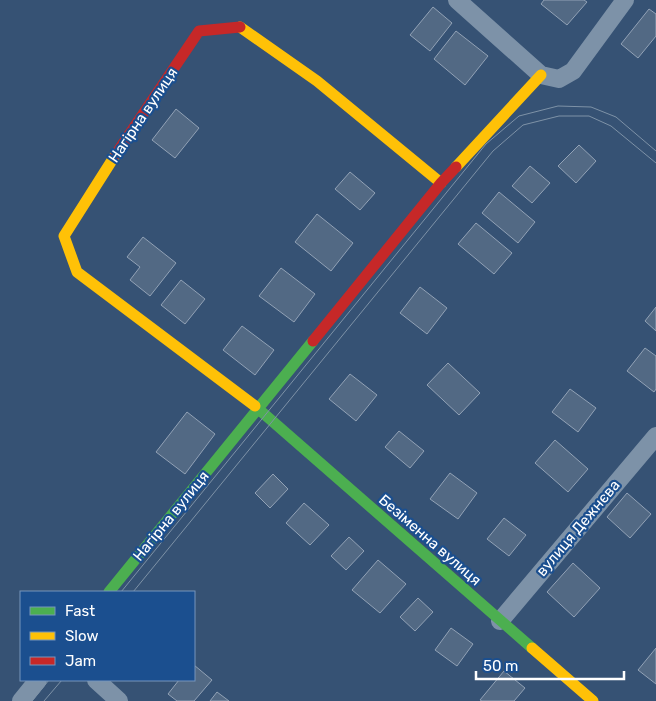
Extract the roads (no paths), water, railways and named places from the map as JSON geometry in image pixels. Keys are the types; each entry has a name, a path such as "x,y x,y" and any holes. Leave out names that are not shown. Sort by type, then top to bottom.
{"street":[{"path":"457,0 541,74 559,79 573,71 625,0"},
{"name":"Нагірна вулиця","path":"249,401 77,272 64,236 199,31 239,26 317,80 440,183"},
{"name":"Нагірна вулиця","path":"110,591 440,183 541,74"},
{"name":"Безіменна вулиця","path":"249,401 593,701"},
{"name":"вулиця Дежнєва","path":"500,620 656,436"},
{"path":"21,701 37,681"},
{"path":"97,681 119,701"}],"tram line":[{"path":"122,591 486,144 519,116 558,106 591,107 616,117 656,151"},
{"path":"134,591 493,151 523,125 559,116 589,116 611,126 656,163"},
{"path":"32,701 48,681"},
{"path":"44,701 61,681"}]}
